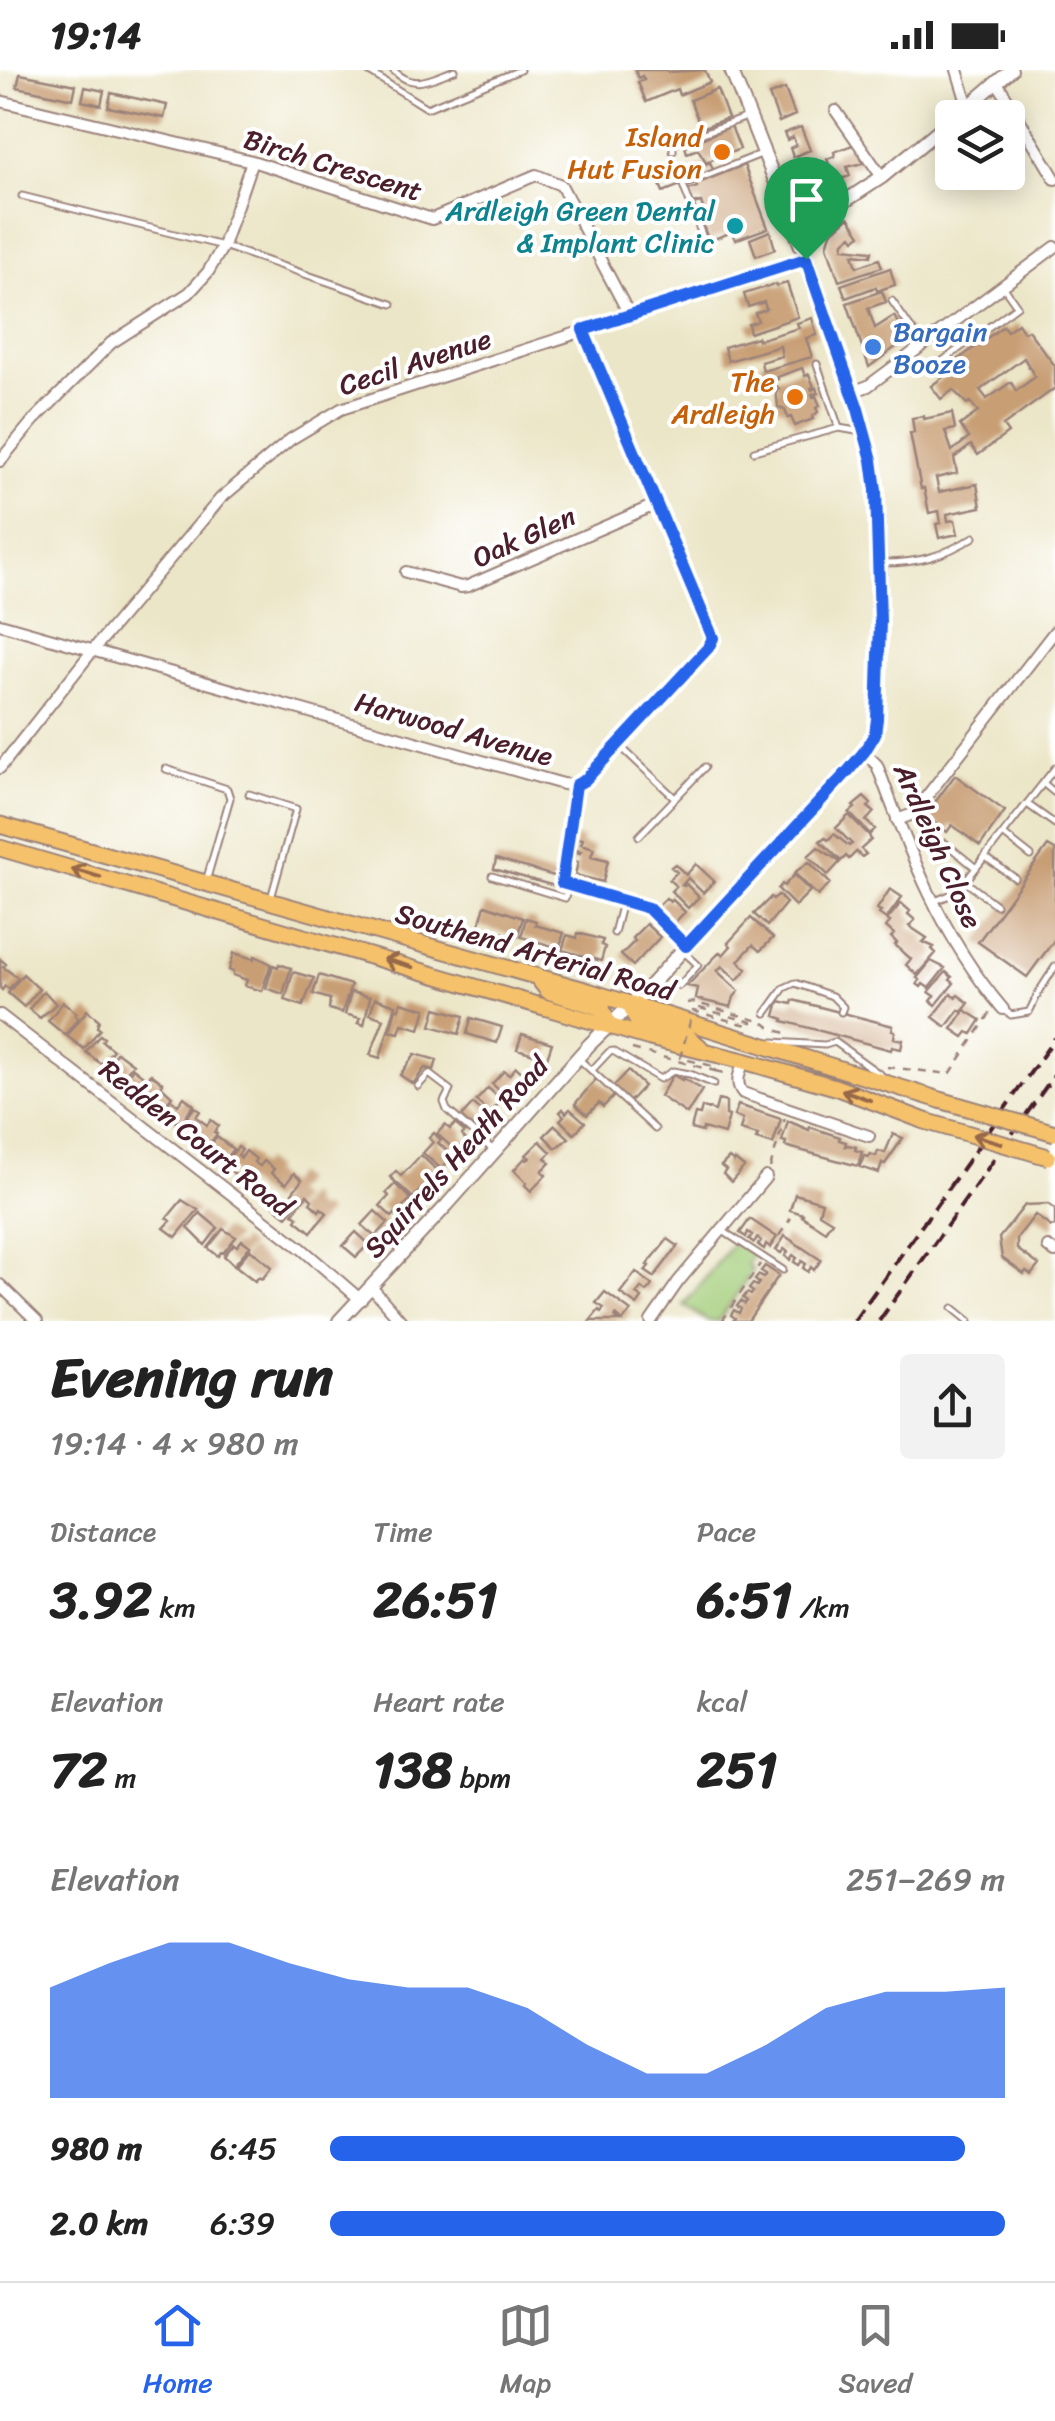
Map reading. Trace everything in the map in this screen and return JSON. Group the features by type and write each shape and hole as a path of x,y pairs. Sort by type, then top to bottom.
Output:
{"highway":[{"name":"Southend Arterial Road","path":"0,825 630,1005 1055,1133"},
{"name":"Southend Arterial Road","path":"0,848 835,1087 925,1121 1052,1157"},
{"path":"537,978 548,991 602,1008 609,1025"},
{"path":"630,1005 636,1019 686,1036 707,1052"}],"street":[{"path":"731,70 806,259 852,392 876,490 880,562 877,719 875,734 864,752"},
{"path":"957,70 966,100"},
{"path":"975,100 1011,70"},
{"path":"997,82 1055,179"},
{"name":"Birch Crescent","path":"0,101 252,161 432,219 536,175 561,184 630,316"},
{"path":"836,111 882,177"},
{"path":"796,233 882,177 935,134"},
{"path":"0,461 33,421 110,343 189,293 208,272 223,246 252,161"},
{"path":"852,392 868,386 1055,247"},
{"name":"Cecil Avenue","path":"0,768 221,498 292,438 341,409 806,259"},
{"name":"Harwood Avenue","path":"0,624 576,785 585,780 713,638 583,330"},
{"name":"Oak Glen","path":"406,572 468,586 656,504"},
{"path":"897,820 913,814 1055,631"},
{"name":"Ardleigh Close","path":"864,752 877,765 933,902 962,954 1001,1006"},
{"name":"Squirrels Heath Road","path":"339,1321 864,752"},
{"path":"565,884 648,908 684,948"},
{"name":"Redden Court Road","path":"0,1015 302,1248 360,1300"},
{"path":"744,1061 738,1081 743,1093 869,1136"},
{"path":"656,1319 678,1282 766,1176"},
{"path":"0,1286 38,1321"},
{"path":"372,1288 401,1321"}],"lane":[{"path":"366,70 427,108 520,70"},
{"path":"393,70 411,82 424,82 455,70"},
{"path":"673,151 673,144 750,116"},
{"path":"703,238 683,185 764,153"},
{"path":"22,196 223,246 392,304"},
{"path":"937,365 1017,306 1003,286"},
{"path":"892,301 923,345"},
{"path":"817,364 839,428"},
{"path":"754,451 839,428 864,433"},
{"path":"880,562 946,554 974,537"},
{"path":"618,744 676,798"},
{"path":"639,836 705,767"},
{"path":"933,902 956,892 1055,768"},
{"path":"166,769 228,789 230,798 206,883"},
{"path":"1043,784 1055,793"},
{"path":"249,794 296,808 270,901"},
{"path":"1027,804 1055,824"},
{"path":"1003,834 1030,856"},
{"path":"945,843 976,868"},
{"path":"985,857 1015,878"},
{"path":"492,876 565,898 565,884"},
{"path":"965,881 996,905"},
{"path":"614,933 623,900"},
{"path":"679,986 698,965 684,948"},
{"path":"1001,1006 1011,1015 1029,1012 1055,967"},
{"path":"766,1013 784,988 795,983 832,996 843,1007 842,1012"},
{"path":"745,1040 824,1044 836,1038 898,1088"},
{"path":"592,1070 613,1051 660,1079 672,1071 714,1084"},
{"path":"578,1058 656,1129"},
{"path":"418,1086 429,1074 450,1090 444,1102 447,1110 495,1151"},
{"path":"721,1230 783,1270"},
{"path":"953,1308 969,1321"}],"path":[{"path":"565,884 576,785"},
{"path":"716,1071 716,1067 680,1058 693,1010 751,1026 752,1022 689,1005 693,1002 792,1034"},
{"path":"886,1067 950,1074 1001,1006"},
{"path":"632,1049 734,1076"},
{"path":"766,1176 788,1107"},
{"path":"722,1321 791,1218"}],"green space":[{"path":"734,1242 753,1254 747,1266 753,1270 719,1321 707,1321 684,1305"}],"building":[{"path":"635,70 705,70 710,82 679,95 677,89 646,102 638,82 644,80 642,76 638,78"},
{"path":"20,74 76,85 73,99 17,87"},
{"path":"85,87 104,91 101,105 82,101"},
{"path":"717,89 728,118 701,128 690,100"},
{"path":"785,89 795,115 779,122 769,95"},
{"path":"111,93 167,105 164,118 108,107"},
{"path":"731,126 740,149 706,162 698,149 687,153 685,146"},
{"path":"801,127 810,150 793,157 793,137 787,140 784,133"},
{"path":"855,144 863,163 847,167 850,176 835,181 827,159"},
{"path":"816,159 821,178 826,175 831,188 815,194 812,186 806,188 797,167"},
{"path":"710,162 714,172 663,192 659,182"},
{"path":"744,165 768,228 735,240 732,232 709,241 702,223 701,202 693,204 688,190"},
{"path":"849,217 861,235 855,239 852,235 843,248 872,251 871,256 853,254 857,267 879,259 882,267 839,281 827,246 831,233"},
{"path":"770,231 775,249 756,256 750,239"},
{"path":"890,268 895,285 846,298 841,285"},
{"path":"787,283 798,317 750,333 748,324 758,321 755,313 766,309 764,302 748,307 744,294"},
{"path":"882,291 886,302 868,308 875,328 894,316 912,335 869,367 847,303"},
{"path":"812,318 817,335 806,338 812,357 763,371 761,362 782,356 780,346 728,361 724,347 799,328 797,323"},
{"path":"1018,323 1024,332 1028,330 1055,366 1055,388 1003,426 1008,433 978,455 971,445 954,458 957,473 936,478 939,492 977,484 981,507 947,514 948,521 955,520 958,534 939,538 939,511 929,513 924,488 921,489 910,433 914,432 912,418 952,413 955,429 945,431 952,451 969,438 960,425 978,412 953,390 941,399 931,386 958,366 955,362 1003,326 1007,331","holes":["1024,358 1035,377 1016,391 1011,382 987,399 980,390"]},
{"name":"The Ardleigh","path":"802,368 805,376 809,374 812,390 816,388 818,393 812,394 820,406 813,419 795,426 785,410 778,407 779,389 773,381"},
{"path":"955,775 1005,811 980,846 952,825 947,832 925,816"},
{"path":"864,797 874,812 866,821 875,829 870,834 849,813"},
{"path":"849,815 871,840 861,849 866,854 862,857 856,852 841,861 820,841 834,834 849,846 852,844 836,828"},
{"path":"575,837 583,839 581,844 594,848 591,856 608,860 603,882 575,875 575,852 581,851 572,849"},
{"path":"1048,846 1055,850 1055,939 1027,977 978,942"},
{"path":"818,847 840,862 828,875 808,856"},
{"path":"496,859 561,878 558,887 494,869"},
{"path":"809,862 830,883 818,896 794,873"},
{"path":"675,864 686,875 696,864 714,881 703,893 688,878 682,885 686,884 699,897 688,908 671,891 676,886 669,880 677,872 671,867"},
{"path":"794,875 810,891 795,906 778,889"},
{"path":"890,889 902,897 886,919 877,909"},
{"path":"778,895 786,903 767,926 754,914"},
{"path":"666,898 685,912 674,923 657,907"},
{"path":"901,903 915,920 909,926 927,938 923,942 934,947 936,953 917,975 906,965 911,959 895,945 891,937 894,934 886,927"},
{"path":"485,905 523,918 517,937 479,926"},
{"path":"526,918 536,921 535,925 564,933 559,948 521,937"},
{"path":"751,918 773,938 760,951 753,945 738,961 747,969 737,980 722,966 717,971 739,991 731,1007 696,999 698,988 687,986 720,952 723,955 731,946 728,943"},
{"path":"646,924 660,937 633,966 621,955"},
{"path":"578,933 603,940 601,961 562,950 567,935 577,938"},
{"path":"234,953 254,959 255,956 271,964 262,991 245,986 247,980 229,970"},
{"path":"0,959 6,964 3,967 18,978 9,989 0,988"},
{"path":"931,961 945,968 929,988 923,984 921,987 917,978"},
{"path":"273,965 291,968 283,994 266,988"},
{"path":"293,972 314,978 303,1006 285,1000"},
{"path":"946,972 954,983 936,1005 931,1001 935,996 929,992"},
{"path":"23,974 39,989 24,1007 8,993"},
{"path":"319,975 351,985 342,1013 329,1009 330,999 313,994"},
{"path":"44,991 56,1004 40,1018 29,1009"},
{"path":"351,992 370,997 364,1025 358,1023 360,1018 345,1014"},
{"path":"951,994 969,1003 946,1027 933,1017"},
{"path":"375,998 396,1005 380,1058 370,1055 384,1019 370,1014"},
{"path":"793,1000 893,1026 894,1038 903,1040 901,1049 891,1050 775,1016 779,1001 792,1004"},
{"path":"63,1002 78,1018 65,1035 48,1021"},
{"path":"401,1002 426,1009 420,1029 402,1024 399,1033 390,1031"},
{"path":"436,1008 464,1016 459,1034 431,1026"},
{"path":"87,1010 99,1020 100,1029 84,1049 67,1036"},
{"path":"965,1010 981,1020 972,1034 968,1032 964,1037 952,1029"},
{"path":"471,1018 502,1027 497,1043 467,1034"},
{"path":"522,1034 552,1043 547,1058 517,1049"},
{"path":"100,1035 113,1050 101,1064 86,1052"},
{"path":"117,1052 133,1064 121,1079 105,1067"},
{"path":"415,1054 437,1060 434,1070 425,1068 413,1084 400,1075"},
{"path":"516,1067 524,1074 505,1095 492,1084 504,1071 509,1075"},
{"path":"133,1068 147,1079 151,1074 172,1096 158,1113 125,1086 123,1082"},
{"path":"628,1071 644,1086 629,1102 613,1087"},
{"path":"673,1075 702,1090 687,1114 660,1096"},
{"path":"597,1078 615,1095 587,1115 575,1104"},
{"path":"488,1088 502,1100 490,1113 476,1101"},
{"path":"184,1097 194,1105 181,1122 176,1122 162,1111 171,1099 178,1105"},
{"path":"718,1100 726,1102 729,1116 724,1134 691,1129 695,1114 700,1115 702,1107 715,1111"},
{"path":"473,1104 487,1117 475,1130 461,1117"},
{"path":"738,1105 781,1119 773,1144 740,1130 743,1119 734,1116"},
{"path":"195,1107 200,1111 196,1117 207,1125 211,1120 219,1126 205,1149 179,1128"},
{"path":"563,1109 566,1113 570,1109 585,1122 574,1134 560,1120"},
{"path":"788,1121 840,1137 845,1146 856,1147 862,1152 858,1166 785,1146 782,1141"},
{"path":"455,1124 465,1132 462,1135 466,1140 456,1151 437,1134 445,1125 450,1129"},
{"path":"555,1125 569,1138 556,1148 544,1136"},
{"path":"434,1133 441,1140 438,1143 453,1156 441,1169 423,1153 433,1142 429,1138"},
{"path":"893,1134 903,1138 882,1163 879,1173 860,1167 864,1156 885,1153"},
{"path":"217,1137 233,1149 222,1163 206,1150"},
{"path":"540,1141 551,1152 545,1158 550,1163 542,1171 546,1175 531,1191 514,1170 530,1158 526,1155"},
{"path":"238,1147 242,1150 238,1155 241,1158 246,1151 260,1166 264,1161 274,1169 271,1173 286,1184 294,1173 302,1180 292,1193 300,1199 287,1216 274,1206 279,1200 275,1196 271,1202 223,1165"},
{"path":"421,1155 438,1171 413,1198 390,1177 396,1171 401,1176"},
{"path":"729,1158 744,1167 731,1182 721,1166"},
{"path":"395,1184 411,1199 392,1217 380,1206"},
{"path":"795,1194 822,1202 819,1213 832,1221 825,1231 803,1214 790,1210"},
{"path":"307,1195 310,1203 327,1213 311,1232 293,1213"},
{"path":"182,1200 198,1210 176,1237 164,1228"},
{"path":"1048,1204 1055,1209 1055,1226 1035,1215 1017,1238 1017,1249 1039,1265 1031,1275 1026,1271 1024,1274 1002,1258 999,1238 1025,1205"},
{"path":"375,1211 388,1223 375,1237 362,1225"},
{"path":"200,1213 218,1228 205,1245 188,1228"},
{"path":"750,1219 777,1237 770,1247 766,1244 764,1249 757,1238 754,1243 749,1239 752,1235 748,1232 746,1237 740,1233"},
{"path":"223,1229 236,1237 218,1256 208,1248"},
{"path":"356,1232 369,1244 356,1257 343,1246"},
{"path":"785,1236 821,1260 814,1270 811,1267 808,1272 802,1261 799,1265 794,1262 797,1258 793,1255 790,1260 784,1249 781,1253 776,1250"},
{"path":"668,1239 678,1246 654,1277 645,1271 647,1265"},
{"path":"242,1240 250,1246 234,1265 224,1256"},
{"path":"250,1249 272,1267 255,1281 236,1266"},
{"path":"765,1266 779,1275 748,1321 733,1321 734,1310 739,1313 741,1309 737,1306 741,1301 745,1304 743,1298 753,1292 749,1289 759,1283 755,1280 766,1274 761,1271"},
{"path":"636,1272 652,1285 647,1292 641,1288 636,1294 642,1298 637,1305 620,1293"},
{"path":"605,1292 631,1311 623,1321 616,1315 620,1321 590,1321 604,1308 596,1303"}],"railway":[{"path":"854,1321 1055,1038"},
{"path":"879,1321 1055,1074"}],"place":[{"name":"Island Hut Fusion","path":"722,152"},
{"name":"Ardleigh Green Dental & Implant Clinic","path":"735,226"},
{"name":"Bargain Booze","path":"873,347"},
{"name":"The Ardleigh","path":"795,397"}],"route":[{"path":"806,259 872,460 880,562 875,734 849,770 686,946 643,905 562,883 576,785 585,780 713,638 583,330 806,259"}]}
